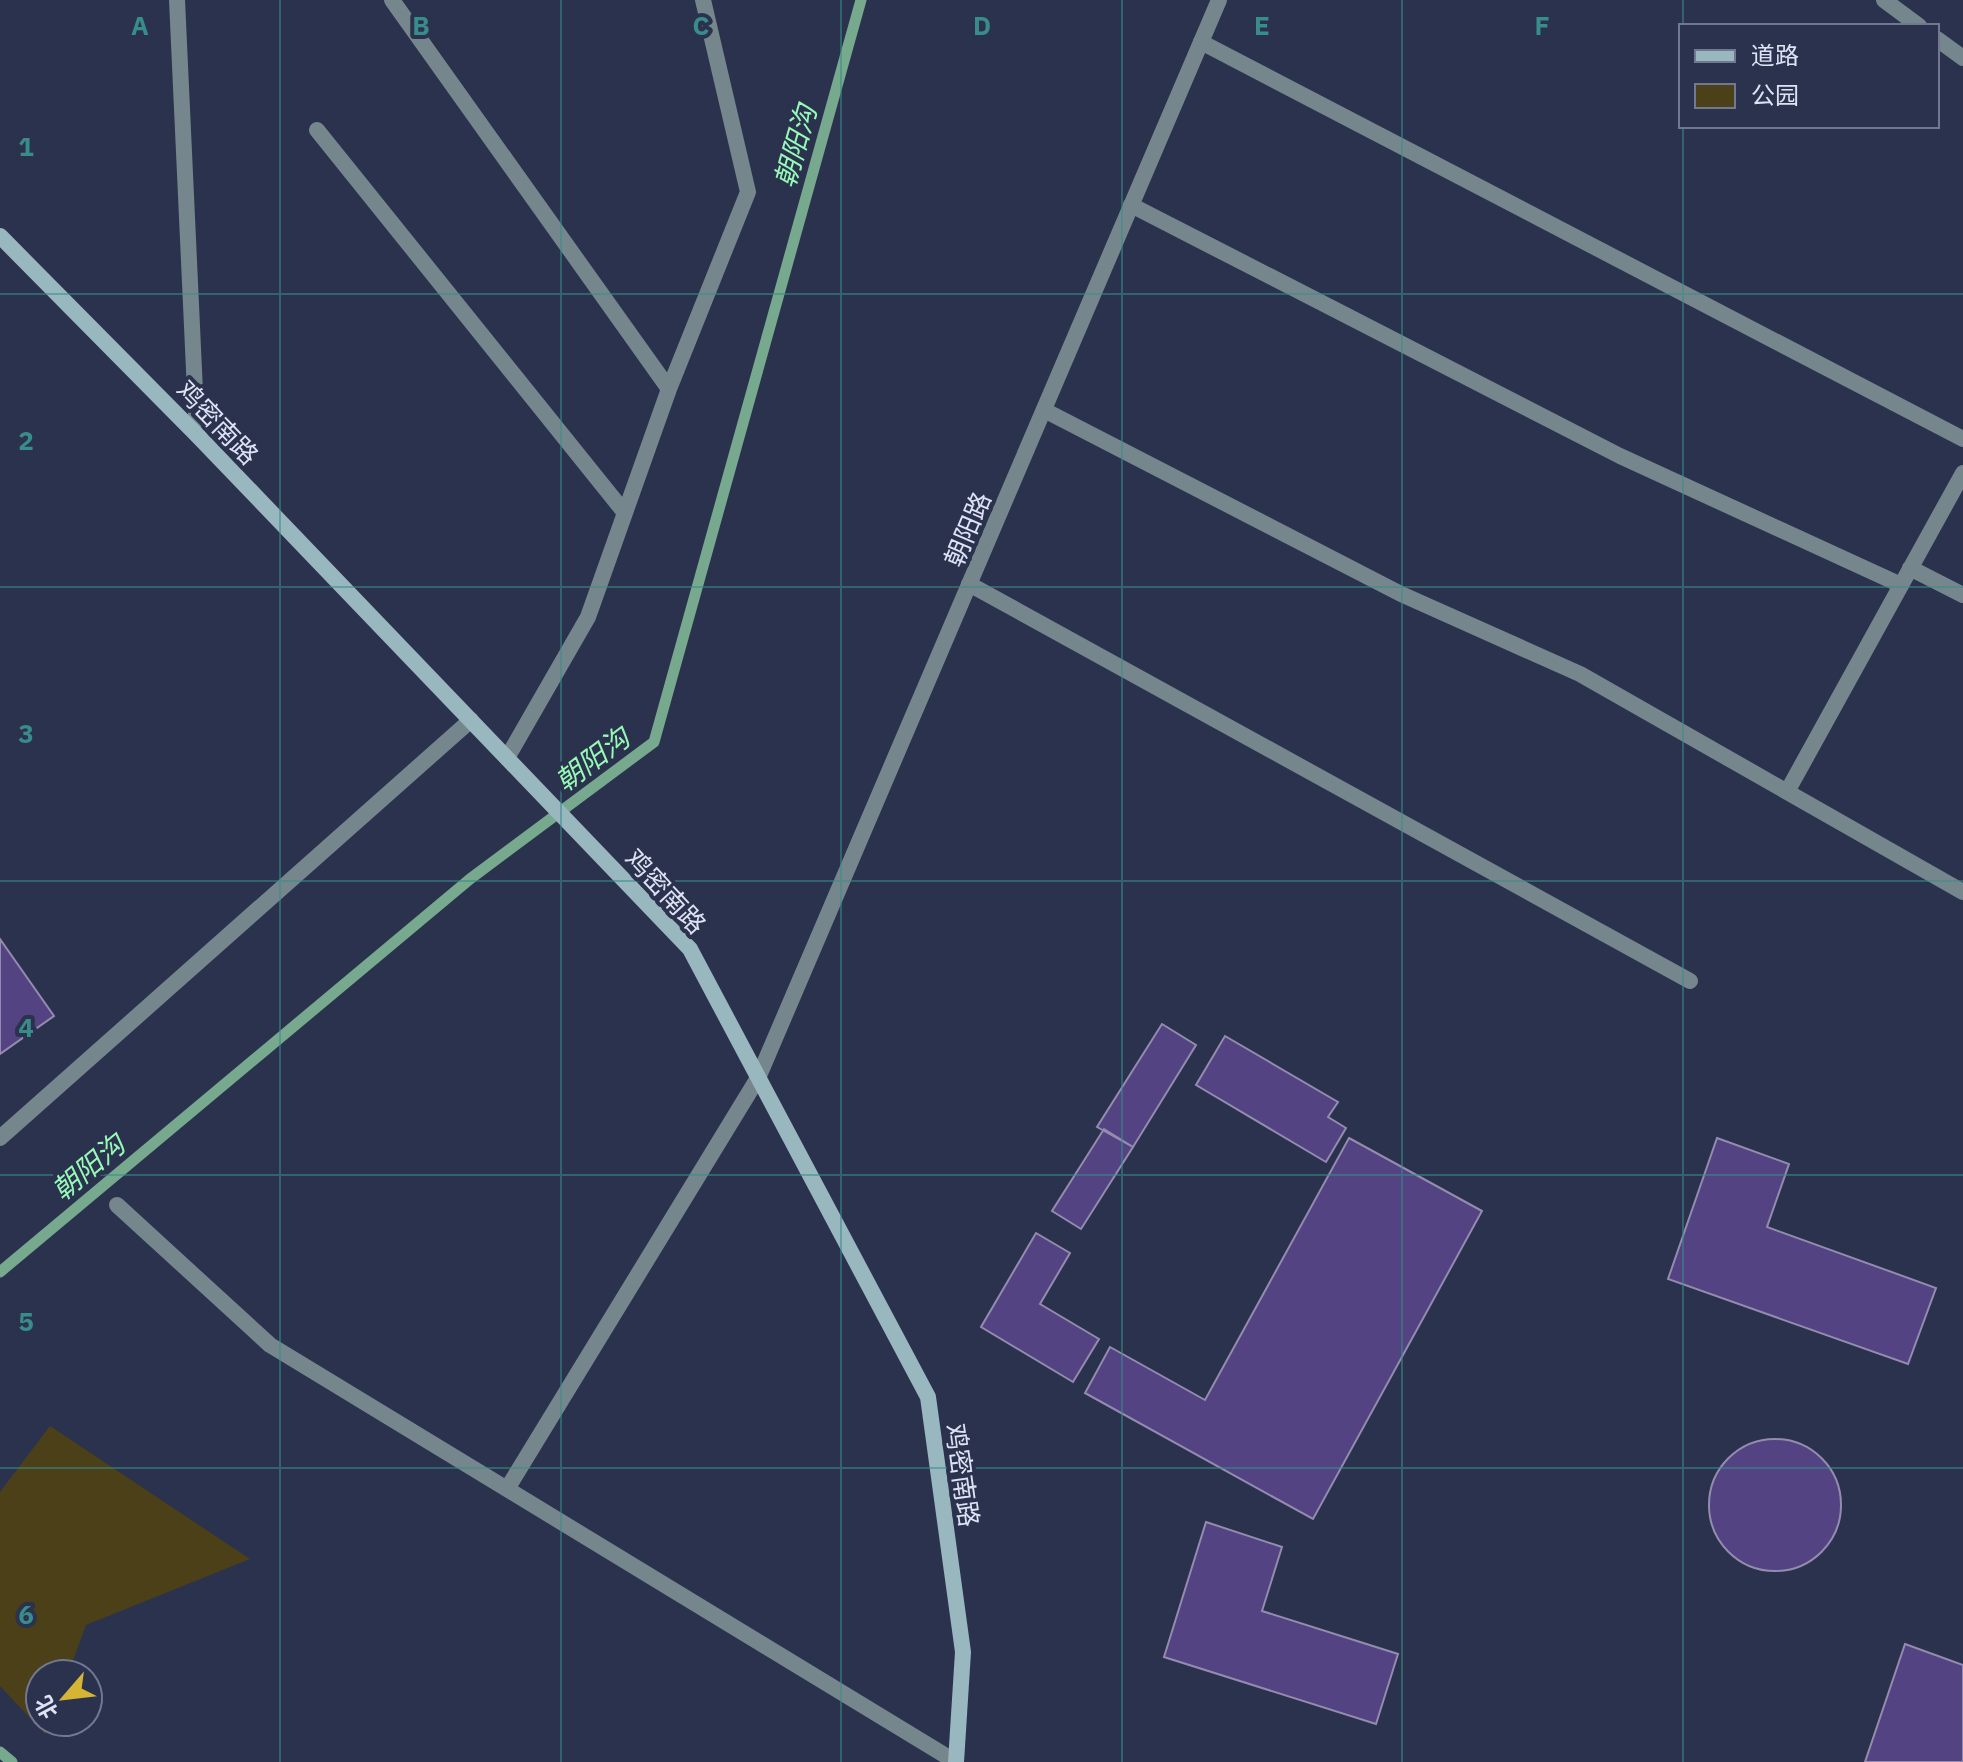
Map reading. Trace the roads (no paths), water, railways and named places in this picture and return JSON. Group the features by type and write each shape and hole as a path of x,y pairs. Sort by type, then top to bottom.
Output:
{"main road":[{"name":"鸡密南路","path":"0,236 197,435 690,949 928,1397 963,1652 956,1762"}],"street":[{"path":"177,0 197,435"},
{"path":"392,0 669,389"},
{"path":"507,758 588,617 669,389 748,192 703,0"},
{"name":"朝阳路","path":"507,1489 758,1078 1219,0"},
{"path":"1884,0 1916,24"},
{"path":"1939,40 1963,58"},
{"path":"1201,42 1963,439"},
{"path":"317,130 625,513"},
{"path":"1131,205 1620,456 1901,585"},
{"path":"1044,410 1401,594 1580,674 1963,892"},
{"path":"1788,790 1963,473"},
{"path":"1910,568 1963,595"},
{"path":"969,584 1690,981"},
{"path":"0,1138 471,720"},
{"path":"117,1205 270,1345 956,1762"}],"waterway":[{"name":"朝阳沟","path":"0,1272 470,879 654,742 861,0"},
{"path":"0,1752 12,1762"}]}
